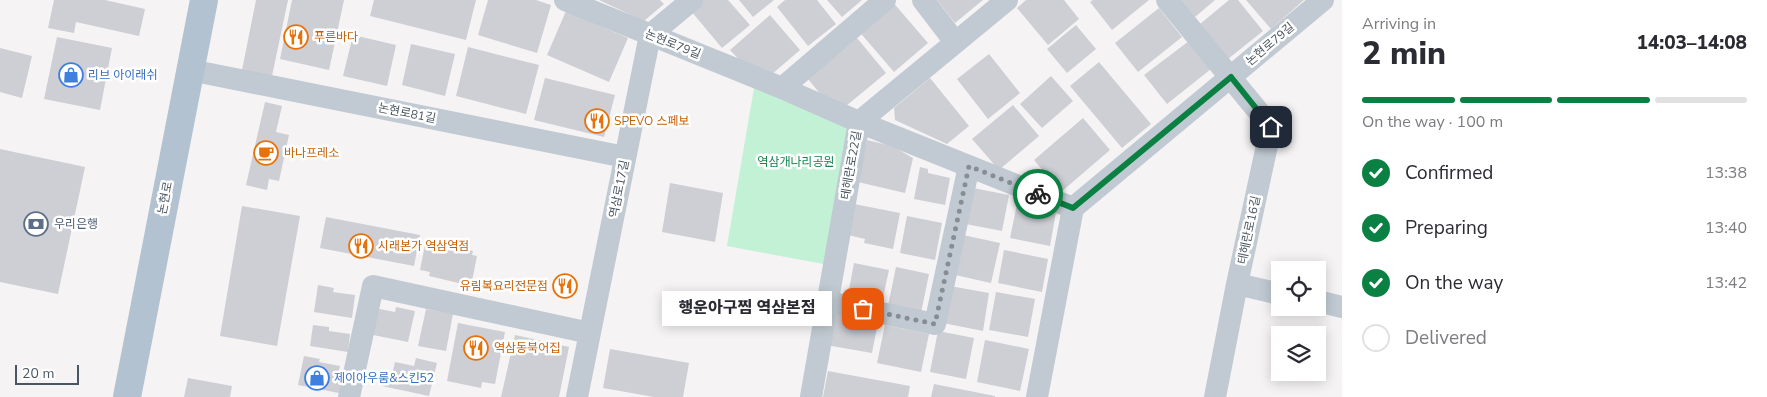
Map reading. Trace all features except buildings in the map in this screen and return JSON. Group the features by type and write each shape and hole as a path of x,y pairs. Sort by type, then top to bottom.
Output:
{"main road":[{"name":"논현로","path":"127,397 204,0"}],"street":[{"name":"논현로79길","path":"565,0 782,88 859,122 1073,208 1323,0"},
{"path":"650,35 692,0"},
{"path":"782,88 885,0"},
{"path":"923,0 955,42"},
{"name":"테헤란로22길","path":"810,397 859,122 1007,0"},
{"path":"1167,0 1231,77"},
{"name":"역삼로17길","path":"577,397 650,35"},
{"name":"논현로81길","path":"190,70 625,157"},
{"name":"테헤란로16길","path":"1215,397 1271,127 1231,77"},
{"path":"828,302 935,324 969,166"},
{"path":"1037,397 1073,208"},
{"path":"1237,284 1271,292"},
{"path":"349,397 373,286 590,333"},
{"path":"1326,304 1342,307"}],"green space":[{"name":"역삼개나리공원","path":"754,88 857,127 829,265 727,246"}],"way so far":[{"path":"863,309 935,324 969,166 1038,194"}],"place":[{"name":"푸른바다","path":"296,37"},
{"name":"리브 아이래쉬","path":"71,75"},
{"name":"SPEVO 스페보","path":"597,121"},
{"name":"바나프레소","path":"266,153"},
{"name":"우리은행","path":"36,224"},
{"name":"시래본가 역삼역점","path":"361,246"},
{"name":"유림복요리전문점","path":"565,286"},
{"name":"행운아구찜 역삼본점","path":"863,309"},
{"name":"역삼동북어집","path":"476,348"},
{"name":"제이아우룸&스킨52","path":"317,378"}],"route":[{"path":"1038,194 1073,208 1231,77 1271,127"}]}
